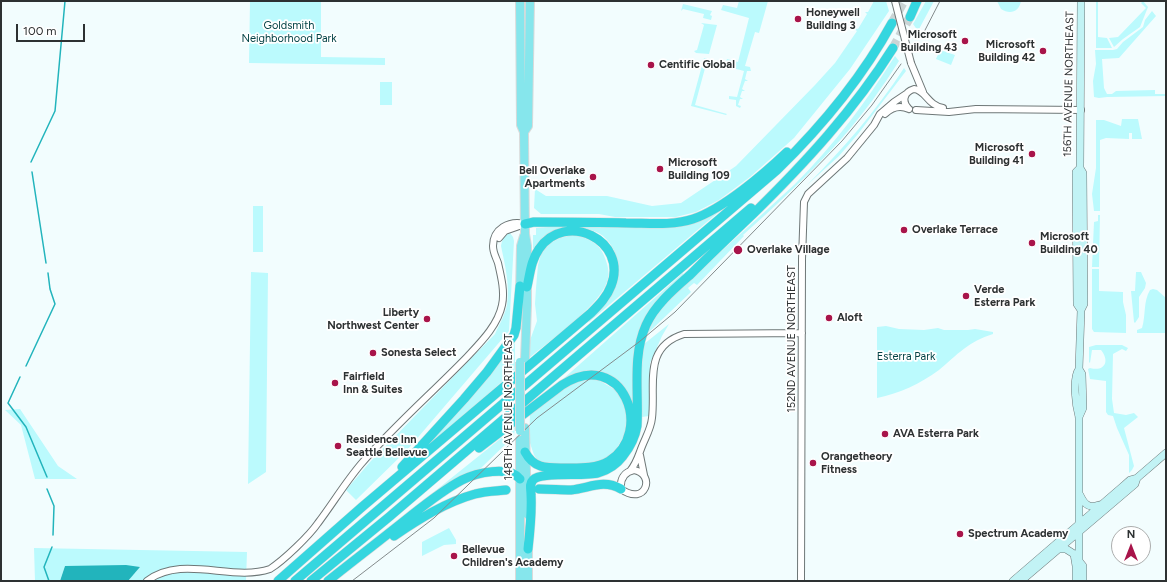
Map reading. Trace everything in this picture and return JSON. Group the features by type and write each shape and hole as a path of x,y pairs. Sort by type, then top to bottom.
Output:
{"highway":[{"path":"910,17 917,1"},
{"path":"295,581 777,170 834,110 882,41 892,22"},
{"path":"528,549 531,518 530,486 532,481 543,475 586,475 600,472 613,466 628,450 634,440 637,426 637,363 639,348 646,323 662,302 754,213 823,142 873,79 893,48"},
{"path":"525,224 534,222 671,223 698,217 712,210 771,167 834,110"},
{"path":"311,581 389,517 794,171"},
{"path":"278,581 362,507 591,313 603,301 612,285 614,276 612,260 605,245 593,236 574,231 559,233 543,243 535,254 524,286 515,333 504,350 453,412 394,476 362,507"},
{"path":"389,517 411,502 562,384 574,378 590,374 603,376 614,382 625,396 630,410 629,433 620,449 610,460 596,466 552,468 535,464 529,459 525,452"},
{"path":"328,581 432,499 462,480 474,475 502,472 513,473 520,479"},
{"path":"540,490 571,490 608,484 621,489"},
{"path":"334,581 410,525 427,515 475,494 506,490"}],"main road":[{"name":"148TH AVENUE NORTHEAST","path":"520,1 520,125 524,132 525,224 525,234 521,246 524,286 520,479 520,581"},
{"name":"148TH AVENUE NORTHEAST","path":"524,132 528,126 530,1"},
{"name":"156TH AVENUE NORTHEAST","path":"1076,581 1079,531 1079,417 1076,407 1076,374 1079,369 1080,310 1077,304 1076,172 1080,168 1081,1"},
{"name":"148TH AVENUE NORTHEAST","path":"522,429 525,452 528,581"},
{"path":"1013,581 1130,480 1137,478 1166,453"},
{"path":"1021,581 1136,484 1137,478"},
{"path":"1079,494 1083,502 1089,506 1095,506 1103,503"},
{"path":"1058,549 1072,551 1077,563"},
{"name":"156TH AVENUE NORTHEAST","path":"1077,563 1083,566 1082,581"}],"street":[{"path":"895,1 911,63 914,81 904,102 909,108 916,110 949,112 976,109 1081,110"},
{"path":"911,63 924,95 924,106 916,110"},
{"path":"907,93 917,89 930,103 939,108 945,109 972,106 976,109"},
{"name":"152ND AVENUE NORTHEAST","path":"801,581 802,240 804,202 808,194 841,165 884,111 907,93"},
{"name":"152ND AVENUE NORTHEAST","path":"874,125 879,122 890,110 900,107 909,108"},
{"path":"147,581 159,574 168,572 193,572 229,578 259,574 270,569 298,544 317,524 348,479 372,452 468,356 492,329 500,314 503,304 502,283 497,261 494,256 494,239 499,230 506,225 514,222 525,224"},
{"path":"640,453 646,486 641,492 634,495 621,489 621,482 624,475 630,471 635,464 648,435 652,419 653,368 661,349 671,340 684,334 802,333"},
{"path":"630,471 638,471 644,475"}],"green space":[{"name":"Goldsmith Neighborhood Park","path":"250,1 321,1 321,57 385,58 385,65 249,63"},
{"path":"739,1 768,1 759,33 755,32 745,66 750,67 751,71 747,71 745,79 748,81 745,81 742,89 745,91 742,91 740,97 743,99 740,99 738,105 741,106 740,108 736,106 736,100 729,99 729,96 737,97 744,71 725,66 727,59 738,62 749,18 721,10 723,5 737,8"},
{"path":"874,1 886,1 889,11 850,69 794,138 750,177 719,200 696,212 676,217 615,217 599,214 541,214 534,208 535,189 546,196 607,196 652,206 681,203 736,166 815,85 835,63 857,31 854,29 858,29 867,14 865,12 868,12"},
{"path":"926,1 934,1 918,31 913,24"},
{"path":"997,1 1021,1 1016,10 1008,12 1001,9"},
{"path":"1096,1 1098,1 1098,37 1107,38 1112,48 1096,48"},
{"path":"1143,1 1148,7 1140,27 1114,47 1109,38 1118,37 1146,8 1141,3"},
{"path":"683,4 712,11 710,15 712,16 711,20 703,18 704,14 683,9 681,11"},
{"path":"1152,11 1156,16 1119,58 1102,59 1104,88 1107,94 1112,94 1116,91 1155,90 1155,94 1166,94 1166,96 1094,97 1093,81 1096,64 1095,50 1117,49 1123,42 1143,27 1145,20"},
{"path":"701,23 717,25 709,54 696,53 694,51 697,50 704,25"},
{"path":"940,50 955,55 951,65 936,59"},
{"path":"895,56 899,61 893,71 865,110 843,137 794,188 743,235 744,236 697,285 694,283 688,288 691,292 647,334 656,316 675,294 795,184 823,154 873,90"},
{"path":"704,58 707,58 707,61 695,105 727,114 726,115 691,106"},
{"path":"904,68 906,71 858,134 839,156 807,185 858,129"},
{"path":"380,82 392,82 392,105 380,105"},
{"path":"1122,119 1138,119 1142,139 1132,139 1132,133 1129,133 1129,139 1106,138 1100,140 1100,211 1094,211 1092,194 1096,168 1096,120 1104,120 1121,126"},
{"path":"253,206 263,206 263,252 253,252"},
{"path":"720,211 589,322 588,320 604,306 613,293 618,276 618,267 614,250 603,236 592,230 580,227 663,227"},
{"path":"1098,215 1100,215 1099,267 1092,267 1094,222 1098,221"},
{"path":"560,226 567,227 553,231 543,237 533,249 533,235 536,235 536,228"},
{"path":"510,233 514,241 509,331 408,449 356,500 346,490 370,462 495,334 507,305 507,283 501,246 506,235"},
{"path":"572,235 588,239 600,248 608,267 607,282 602,292 594,302 573,323 529,358 529,343 537,321 535,304 538,265 541,254 550,243 560,238"},
{"path":"1092,269 1099,269 1099,291 1123,292 1123,302 1126,315 1126,333 1094,332 1092,329"},
{"path":"251,272 268,273 266,472 248,484"},
{"path":"1136,272 1141,272 1146,283 1145,288 1139,297 1139,317 1135,323 1131,291 1135,291"},
{"path":"683,273 684,275 648,314 636,341 633,372 634,402 631,402 619,382 612,376 604,373 585,373 563,379"},
{"path":"1150,290 1157,290 1166,298 1166,333 1137,333 1137,330 1142,328 1146,299"},
{"path":"669,324 650,363 649,416 642,417 642,365 644,344"},
{"name":"Esterra Park","path":"886,326 899,329 924,330 938,328 944,330 975,329 993,332 993,334 977,340 925,380 902,391 877,398 877,327"},
{"path":"515,343 515,370 408,466 472,396"},
{"path":"1096,345 1122,345 1128,348 1126,351 1122,349 1113,354 1112,399 1114,413 1126,415 1134,413 1138,417 1124,428 1134,466 1129,473 1129,455 1113,416 1108,415 1106,412 1106,381 1090,379 1088,369 1102,367 1105,362 1104,354 1101,350 1092,350 1090,363 1089,362 1089,347"},
{"path":"595,378 619,392 627,411 625,434 617,448 605,459 592,463 551,464 539,462 534,455 529,440 530,415 557,392 575,381"},
{"path":"20,409 58,466 77,479 35,479 21,425 5,410"},
{"path":"515,427 514,436 480,469 461,476 329,576"},
{"path":"449,528 456,540 456,544 444,545 422,556 422,542"},
{"path":"34,548 247,552 246,581 128,581 140,567 65,566 60,581 35,581"}],"water":[{"path":"126,565 140,567 128,581 60,581 65,566"}],"waterway":[{"path":"31,162 55,111 65,1"},
{"path":"32,172 46,263"},
{"path":"26,366 55,304 50,289 48,273"},
{"path":"20,377 8,403 26,427 47,477"},
{"path":"47,489 54,506 53,535"},
{"path":"49,581 44,567 52,547"}],"tunnel":[{"path":"892,23 904,1"},
{"path":"893,48 910,17"}],"tram line":[{"path":"922,36 940,1"},
{"path":"352,581 434,518 537,418 639,342 675,312 842,141 872,105 901,64"}],"place":[{"name":"Honeywell Building 3","path":"798,19"},
{"name":"Microsoft Building 43","path":"965,41"},
{"name":"Microsoft Building 42","path":"1043,51"},
{"name":"Centific Global","path":"651,65"},
{"name":"Microsoft Building 41","path":"1032,154"},
{"name":"Microsoft Building 109","path":"660,169"},
{"name":"Bell Overlake Apartments","path":"593,177"},
{"name":"Overlake Terrace","path":"904,230"},
{"name":"Microsoft Building 40","path":"1032,243"},
{"name":"Overlake Village","path":"738,250"},
{"name":"Verde Esterra Park","path":"966,296"},
{"name":"Aloft","path":"829,318"},
{"name":"Liberty Northwest Center","path":"427,319"},
{"name":"Sonesta Select","path":"373,353"},
{"name":"Fairfield Inn & Suites","path":"335,383"},
{"name":"AVA Esterra Park","path":"885,434"},
{"name":"Residence Inn Seattle Bellevue","path":"338,446"},
{"name":"Orangetheory Fitness","path":"813,463"},
{"name":"Spectrum Academy","path":"960,534"},
{"name":"Bellevue Children's Academy","path":"454,556"}]}
